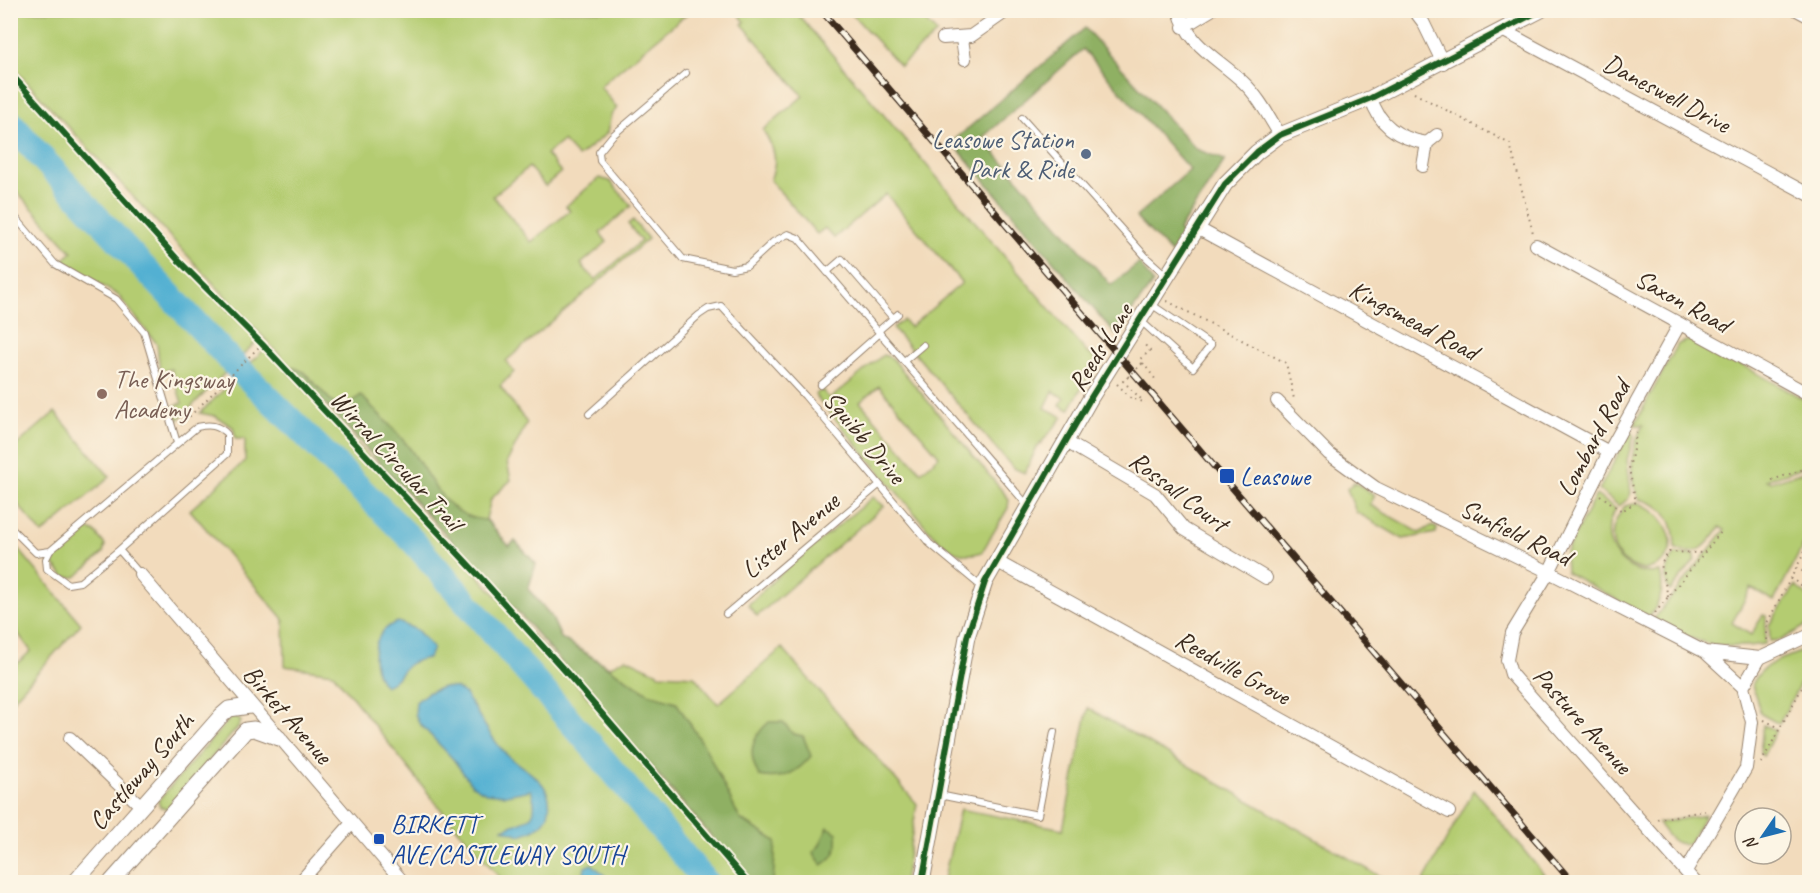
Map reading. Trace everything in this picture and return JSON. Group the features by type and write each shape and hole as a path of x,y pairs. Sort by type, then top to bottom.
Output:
{"street":[{"path":"943,38 962,39 982,31 1008,10"},
{"path":"1179,10 1183,27 1195,43 1248,87 1280,135"},
{"path":"1183,27 1211,10"},
{"path":"1414,10 1423,22 1443,63"},
{"name":"Reeds Lane","path":"922,882 967,637 983,589 996,561 1065,441 1225,184 1257,152 1280,135 1399,85 1541,10"},
{"path":"1797,10 1809,17"},
{"name":"Daneswell Drive","path":"1504,31 1809,195"},
{"path":"962,39 965,59"},
{"path":"1371,98 1378,115 1393,131 1409,140 1432,139 1423,166"},
{"name":"Kingsmead Road","path":"1197,228 1609,452"},
{"name":"Saxon Road","path":"1536,245 1679,326 1809,395"},
{"name":"Lombard Road","path":"1549,572 1609,452 1679,326"},
{"name":"Sunfield Road","path":"1277,401 1329,454 1376,488 1549,572 1705,652 1766,655"},
{"name":"Rossall Court","path":"1065,441 1155,494 1184,529 1266,578"},
{"name":"Reedville Grove","path":"996,561 1449,812"},
{"name":"Pasture Avenue","path":"1549,572 1512,633 1507,660 1511,674 1695,882"},
{"name":"Birket Avenue","path":"140,574 250,706 403,882"},
{"path":"1743,687 1766,655 1809,635"},
{"path":"1686,871 1746,768 1752,722 1743,687 1705,652"},
{"name":"Castleway South","path":"75,882 221,716 229,709 250,706"},
{"name":"Castleway South","path":"111,882 246,730 254,729 279,738"},
{"path":"70,738 163,824"},
{"path":"300,882 352,823"}],"lane":[{"path":"686,73 612,136 599,152 600,161 682,259 732,269 747,266 773,242 788,234 798,238 1028,506"},
{"path":"1022,118 1147,258 1168,276"},
{"path":"10,211 55,264 116,299 144,332 177,443"},
{"path":"821,385 895,316 842,259 827,272"},
{"path":"1140,321 1193,368 1211,345 1151,304"},
{"name":"Squibb Drive","path":"590,414 699,315 708,309 721,306 805,396 929,543 983,589"},
{"path":"904,361 923,345"},
{"path":"208,424 220,428 227,434 229,445 227,454 80,582 68,584 57,579 47,569 46,559 50,551 177,443 197,426 208,424"},
{"name":"Lister Avenue","path":"726,614 879,485"},
{"path":"10,527 36,553 50,551"},
{"path":"119,550 140,574"},
{"path":"938,795 1038,814 1054,732"}],"path":[{"path":"1399,85 1510,144 1536,245"},
{"path":"1167,301 1286,363 1298,422"},
{"path":"174,432 262,344"},
{"path":"1144,344 1150,351 1140,359 1154,374 1156,380"},
{"path":"1104,377 1120,386 1132,399 1144,402 1123,381 1143,363"},
{"path":"1591,488 1622,511 1636,502 1629,469 1630,451 1637,430 1625,422"},
{"path":"1772,480 1809,467"},
{"path":"1647,622 1720,532"},
{"path":"1766,655 1767,623 1809,542"},
{"path":"1668,597 1660,564 1669,552 1704,553"},
{"path":"1796,567 1809,575"},
{"path":"1790,578 1809,591"},
{"path":"1746,768 1755,772 1809,673"},
{"path":"1643,821 1722,808"}],"green space":[{"path":"11,11 690,11 600,86 617,108 611,115 607,133 578,157 563,141 546,154 561,172 545,186 529,167 493,196 531,242 570,211 566,206 599,178 610,181 631,206 600,233 607,242 581,264 595,280 641,241 628,224 633,220 648,239 506,361 514,372 500,386 527,423 507,462 511,480 491,499 486,519 509,546 515,541 536,564 528,589 551,616 561,638 609,667 626,658 660,674 694,676 718,704 782,648 917,804 904,882 751,882 518,612 11,65"},
{"path":"736,11 795,11 1087,353 1098,359 1069,410 1060,405 1064,398 1053,391 1045,408 1063,417 1036,449 1025,473 1013,468 893,328 903,320 910,327 962,283 886,194 834,238 825,228 817,234 770,180 775,160 763,130 803,96 742,24 745,22"},
{"path":"849,11 915,11 937,33 900,66"},
{"path":"1085,28 1196,149 1225,160 1179,230 1182,234 1171,253 1136,217 1190,170 1083,49 982,138 1111,285 1139,263 1153,283 1115,334 952,142"},
{"path":"10,73 179,261 258,340 178,420 171,407 182,403 171,369 160,372 157,344 118,295 61,262 72,252 11,185 11,122 124,247 11,116"},
{"path":"1689,340 1698,341 1809,402 1809,450 1807,452 1809,465 1766,480 1771,482 1809,470 1809,534 1774,601 1751,588 1732,623 1751,635 1763,615 1766,616 1765,644 1733,646 1707,643 1681,634 1653,620 1725,530 1720,527 1707,544 1696,551 1683,551 1675,548 1675,539 1668,516 1663,510 1639,499 1633,480 1633,453 1643,425 1634,425 1678,344"},
{"path":"266,348 403,493 566,672 747,882 504,882 447,817 333,673 285,666 284,620 190,510 245,461 245,439 236,439 233,427 215,416 200,413"},
{"path":"883,355 892,358 1009,499 1008,508 982,552 968,554 955,551 933,535 815,395 822,390 830,399","holes":["879,386 939,456 921,472 860,402"]},
{"path":"290,366 304,372 334,404 349,404 361,395 408,446 431,482 448,503 471,517 486,520 509,546 515,541 536,564 528,589 551,616 561,638 650,694 676,702 705,747 740,819 776,841 773,882 751,882 518,612"},
{"path":"55,412 110,477 42,534 11,496 11,450"},
{"path":"1631,430 1634,435 1627,460 1631,493 1628,499 1619,506 1599,490"},
{"path":"1354,482 1375,495 1370,505 1420,533 1431,526 1437,528 1436,533 1403,539 1356,512 1347,489"},
{"path":"1596,495 1616,509 1610,521 1609,533 1616,555 1635,569 1647,573 1660,572 1662,585 1660,596 1649,617 1566,572 1565,554"},
{"path":"873,497 884,506 757,616 748,605 780,574"},
{"path":"1639,503 1660,518 1670,538 1670,548 1666,558 1658,565 1644,570 1623,560 1617,553 1613,536 1618,516 1625,506"},
{"path":"88,530 94,531 105,545 103,553 76,577 65,577 52,563 55,557"},
{"path":"11,540 81,624 11,702 11,669 31,651 11,624"},
{"path":"1675,554 1695,555 1695,560 1670,591 1667,586 1666,572"},
{"path":"1795,586 1809,597 1809,624 1781,640 1770,641 1769,625"},
{"path":"1809,647 1809,667 1779,724 1761,714 1752,685 1763,669"},
{"path":"1088,708 1390,882 943,882 960,809 1063,829"},
{"path":"233,715 241,721 239,726 167,809 160,807 158,801"},
{"path":"769,722 783,722 793,734 803,736 811,756 800,767 782,776 759,776 753,761 755,740"},
{"path":"1763,725 1776,730 1763,756 1760,753"},
{"path":"1474,790 1550,882 1423,882"},
{"path":"1705,815 1689,843 1675,842 1658,823"},
{"path":"828,827 837,833 837,844 833,856 822,865 813,852 819,846"}],"water":[{"path":"398,622 417,630 433,648 429,658 411,663 396,679 385,686 376,670 375,650 382,633 389,626"},
{"path":"443,687 456,688 464,693 503,751 541,782 549,799 549,810 546,820 539,827 520,835 503,829 524,821 533,814 534,801 531,790 506,795 486,793 472,785 453,759 419,723 415,714 416,702 427,693"},
{"path":"592,864 612,882 588,882 584,873 585,867"}],"waterway":[{"path":"10,122 231,361 413,541 590,744 706,882"}],"railway":[{"path":"821,10 1572,882"}],"cycle path":[{"path":"922,882 967,637 985,582 1090,399 1225,184 1257,152 1280,135 1371,98 1541,10"},
{"name":"Wirral Circular Trail","path":"10,73 179,261 262,344 481,578 566,672 747,882"}],"place":[{"name":"Leasowe Station Park & Ride","path":"1086,154"},
{"name":"The Kingsway Academy","path":"102,394"},
{"name":"Leasowe","path":"1227,476"},
{"name":"BIRKETT AVE/CASTLEWAY SOUTH","path":"379,839"}]}
